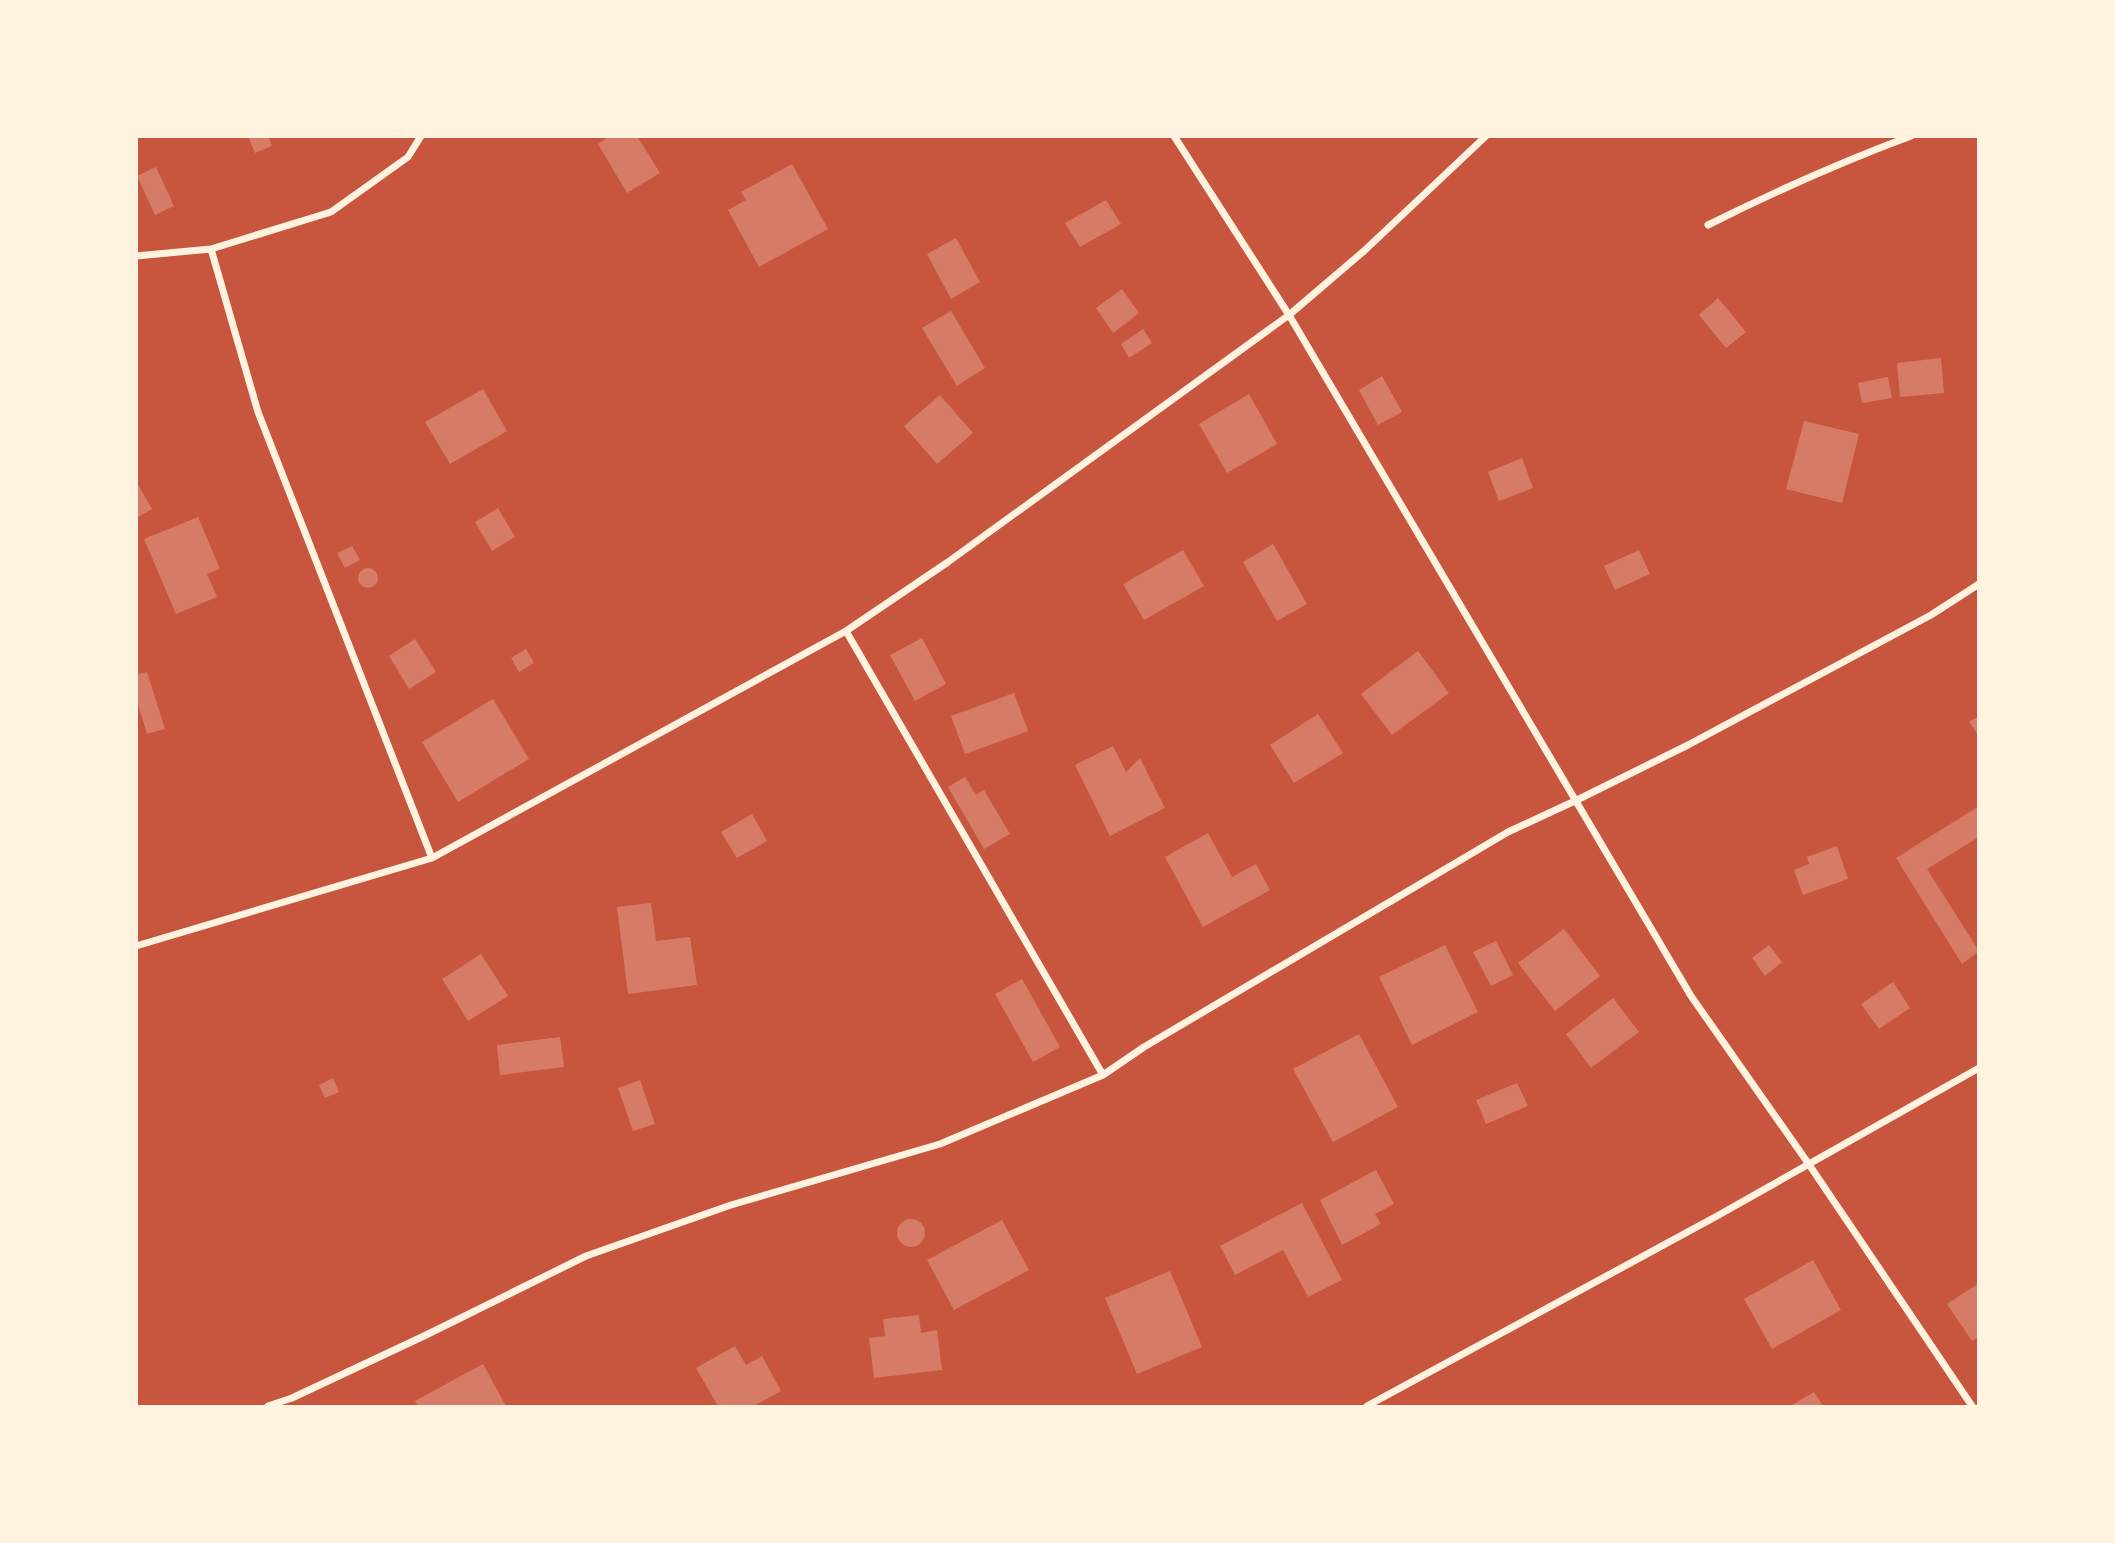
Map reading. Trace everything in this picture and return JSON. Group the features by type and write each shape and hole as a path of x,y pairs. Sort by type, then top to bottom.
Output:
{"street":[{"path":"136,256 211,249 331,212 408,157 421,136"},
{"path":"1174,136 1290,316 1691,996 1972,1406"},
{"path":"136,946 432,858 846,631 948,562 1290,316 1364,251 1486,136"},
{"path":"1708,225 1834,166 1911,136"},
{"path":"211,249 258,412 432,858"},
{"path":"268,1406 292,1398 424,1336 586,1256 731,1205 940,1144 1103,1075 1144,1047 1508,832 1688,745 1931,615 1979,584"},
{"path":"846,631 1103,1075"},
{"path":"1367,1406 1705,1223 1979,1068"}],"building":[{"path":"248,136 268,136 272,146 255,153"},
{"path":"610,136 637,136 660,173 627,193 598,144"},
{"path":"792,164 828,229 759,267 728,210 746,200 741,192"},
{"path":"156,167 174,206 155,215 137,176"},
{"path":"1106,200 1121,224 1080,247 1065,223"},
{"path":"956,238 980,282 951,299 927,254"},
{"path":"1122,289 1139,313 1113,333 1096,308"},
{"path":"1718,298 1746,332 1726,348 1699,315"},
{"path":"951,311 985,368 957,386 922,328"},
{"path":"1143,329 1152,343 1129,358 1121,344"},
{"path":"1941,358 1944,393 1900,397 1897,363"},
{"path":"1382,376 1402,412 1378,425 1359,390"},
{"path":"1888,377 1892,398 1862,403 1858,383"},
{"path":"483,389 507,431 450,464 425,422"},
{"path":"1249,394 1277,444 1227,473 1199,424"},
{"path":"940,395 973,433 937,464 904,426"},
{"path":"1804,421 1859,434 1842,503 1786,489"},
{"path":"1522,458 1533,488 1499,501 1488,472"},
{"path":"136,481 152,509 136,518"},
{"path":"498,508 515,537 492,551 475,522"},
{"path":"198,517 220,569 207,574 217,597 176,614 144,539"},
{"path":"1273,544 1307,604 1277,621 1243,562"},
{"path":"352,546 360,560 345,568 337,553"},
{"path":"1183,550 1204,586 1144,620 1123,584"},
{"path":"1639,550 1650,574 1615,590 1604,566"},
{"path":"368,568 375,571 378,578 375,585 368,588 361,585 358,578 361,571"},
{"path":"922,638 946,684 915,701 890,655"},
{"path":"415,639 436,672 409,689 389,656"},
{"path":"526,649 534,663 519,672 511,658"},
{"path":"1418,651 1449,693 1392,735 1361,694"},
{"path":"147,672 165,729 147,734 136,698 136,675"},
{"path":"1014,693 1028,731 965,754 951,716"},
{"path":"493,699 529,759 458,802 422,742"},
{"path":"1318,714 1343,753 1294,783 1270,745"},
{"path":"1979,717 1979,737 1969,721"},
{"path":"1113,746 1126,772 1140,758 1165,808 1110,836 1075,765"},
{"path":"965,777 976,795 984,790 1010,834 984,849 948,787"},
{"path":"1979,806 1979,837 1927,869 1979,951 1962,964 1896,858"},
{"path":"752,814 767,841 737,858 721,832"},
{"path":"1208,833 1232,877 1256,864 1270,890 1203,927 1165,857"},
{"path":"1837,846 1848,879 1803,895 1794,870 1809,864 1807,857"},
{"path":"651,903 656,941 690,937 697,985 628,994 617,907"},
{"path":"1564,929 1600,976 1555,1011 1518,963"},
{"path":"1496,941 1513,975 1491,986 1473,952"},
{"path":"1445,945 1478,1012 1412,1045 1379,977"},
{"path":"1769,945 1782,962 1765,976 1752,958"},
{"path":"481,954 508,996 468,1021 442,979"},
{"path":"1022,979 1060,1047 1033,1062 995,994"},
{"path":"1893,982 1910,1008 1879,1029 1861,1004"},
{"path":"1613,998 1639,1032 1591,1068 1566,1034"},
{"path":"1359,1034 1398,1107 1333,1142 1293,1069"},
{"path":"560,1037 564,1067 500,1075 497,1045"},
{"path":"333,1078 339,1092 325,1098 319,1085"},
{"path":"640,1080 655,1124 633,1131 618,1088"},
{"path":"1517,1083 1528,1106 1486,1124 1476,1100"},
{"path":"1376,1170 1394,1204 1375,1214 1381,1224 1342,1245 1320,1200"},
{"path":"1302,1203 1342,1280 1308,1297 1283,1250 1235,1275 1220,1246"},
{"path":"911,1219 921,1223 925,1233 921,1243 911,1247 901,1243 897,1233 901,1223"},
{"path":"1002,1220 1029,1270 954,1310 927,1260"},
{"path":"1813,1260 1841,1310 1772,1349 1744,1299"},
{"path":"1170,1271 1202,1347 1137,1374 1105,1298"},
{"path":"1979,1283 1979,1337 1972,1341 1947,1304"},
{"path":"919,1315 921,1333 937,1330 942,1370 874,1378 869,1338 885,1336 883,1319"},
{"path":"735,1346 746,1365 762,1356 781,1391 754,1406 718,1406 696,1368"},
{"path":"483,1364 506,1406 418,1406 415,1401"},
{"path":"1814,1392 1823,1406 1790,1406"}]}
